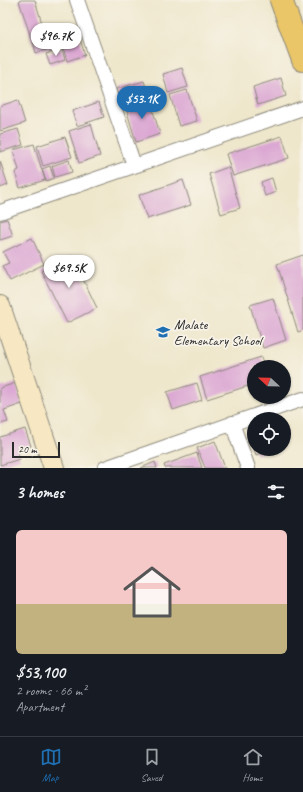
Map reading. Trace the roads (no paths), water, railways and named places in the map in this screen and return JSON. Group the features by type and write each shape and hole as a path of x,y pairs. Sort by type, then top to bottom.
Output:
{"main road":[{"path":"281,0 303,60"}],"street":[{"path":"77,0 134,165"},
{"path":"0,212 303,108"},
{"path":"0,306 54,468"},
{"path":"105,468 303,398"},
{"path":"232,423 248,468"}],"place":[{"name":"Malate Elementary School","path":"163,332"}]}
